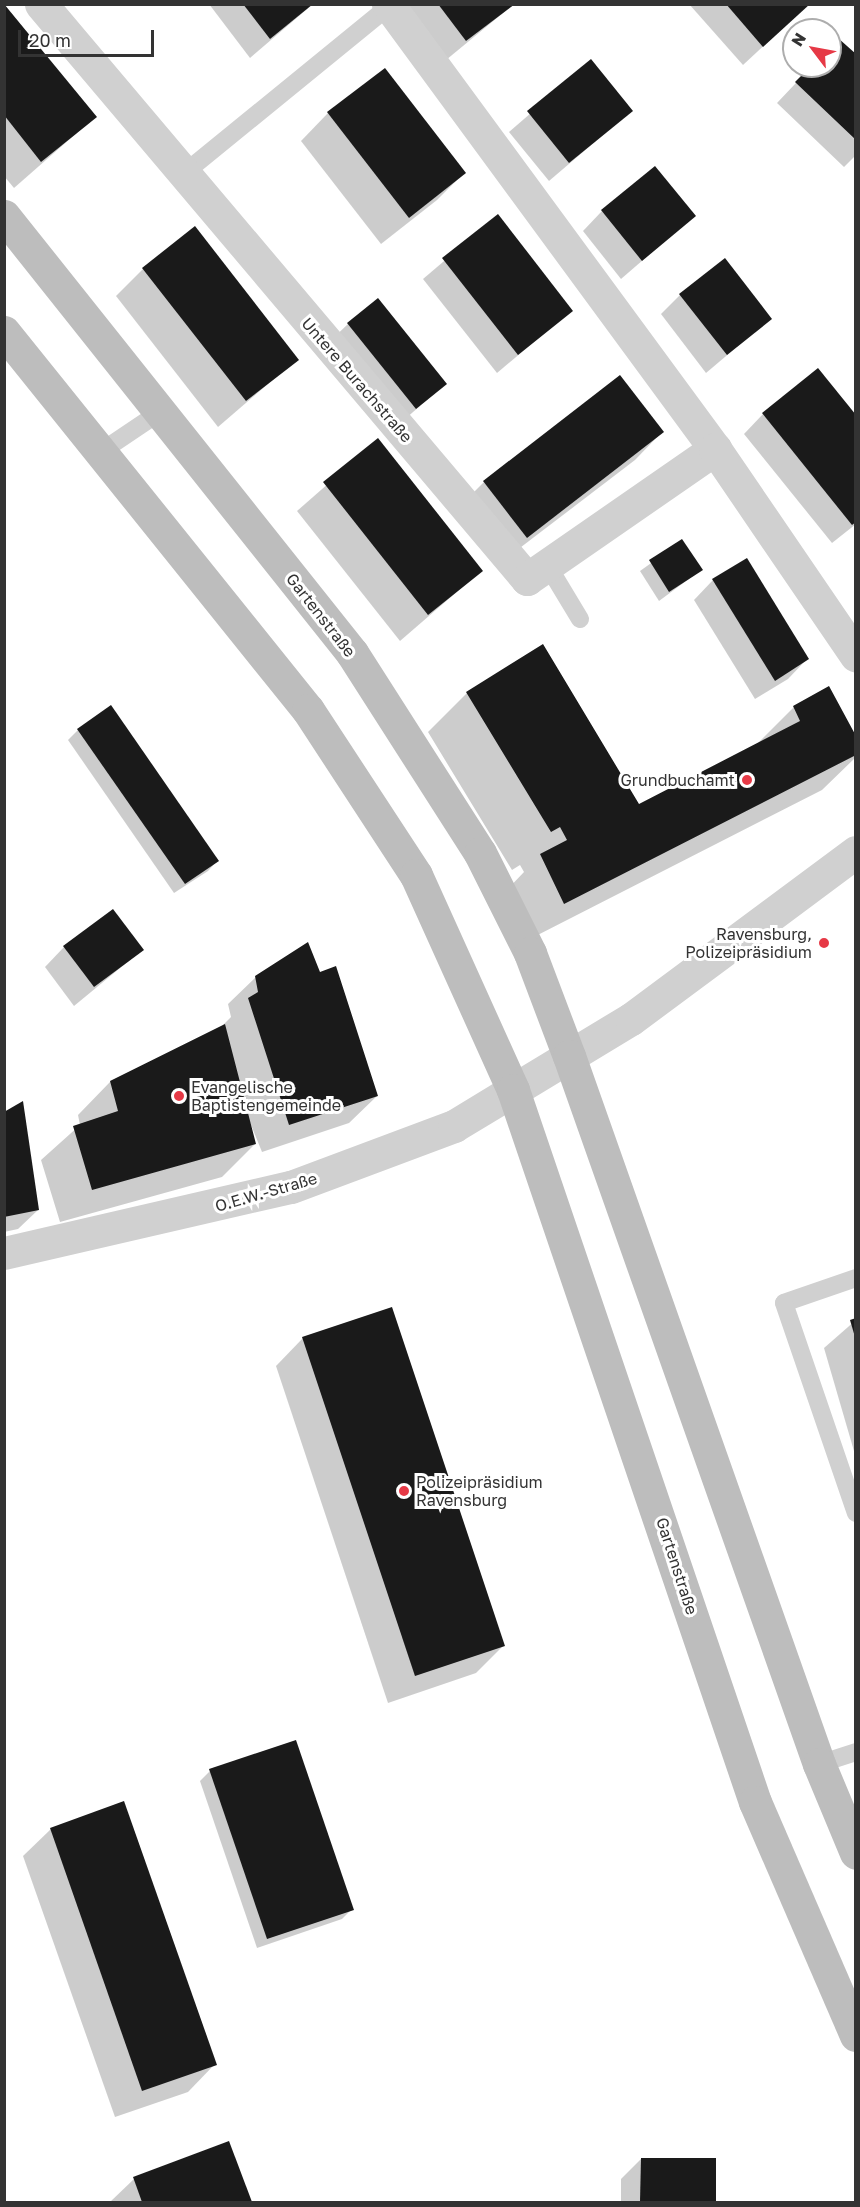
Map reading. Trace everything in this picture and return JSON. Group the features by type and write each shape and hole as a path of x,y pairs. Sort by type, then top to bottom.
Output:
{"main road":[{"name":"Gartenstraße","path":"4,216 352,653 406,733 485,864 530,953 844,1757 855,1853"},
{"name":"Gartenstraße","path":"4,332 99,453 233,612 308,710 416,875 456,958 513,1090 755,1802 855,2035"}],"street":[{"name":"Untere Burachstraße","path":"41,4 182,175 527,579 715,449"},
{"path":"388,5 715,449 855,656"},
{"path":"513,1090 631,1019 855,852"},
{"name":"O.E.W.-Straße","path":"4,1252 291,1187 454,1126 513,1090"}],"lane":[{"path":"182,175 388,5"},
{"path":"99,453 160,412"},
{"path":"548,566 580,619"},
{"path":"855,1278 784,1303 855,1514"}],"building":[{"path":"4,4 97,117 41,162 4,115"},
{"path":"243,4 313,4 270,39"},
{"path":"438,4 515,4 466,41"},
{"path":"726,4 810,4 795,18 782,18 782,30 763,47"},
{"path":"842,42 856,54 856,140 795,82 799,78 842,78"},
{"path":"591,59 633,111 569,163 527,111"},
{"path":"385,68 466,173 409,218 327,112"},
{"path":"655,166 696,216 642,261 601,210"},
{"path":"498,214 573,311 518,355 442,258"},
{"path":"195,226 299,360 246,401 142,268"},
{"path":"725,258 772,319 727,355 679,294"},
{"path":"378,298 447,384 416,409 347,323"},
{"path":"818,368 856,415 856,522 852,525 762,413"},
{"path":"620,375 664,432 527,538 483,481"},
{"path":"378,438 483,571 428,615 323,482"},
{"path":"682,539 703,570 669,592 649,560"},
{"path":"747,558 809,659 775,681 712,579"},
{"name":"Grundbuchamt","path":"543,644 639,804 800,721 793,706 829,686 856,736 856,755 564,904 540,854 567,840 560,827 551,832 466,692"},
{"path":"111,705 219,861 185,884 77,729"},
{"path":"113,909 144,950 94,987 63,946"},
{"path":"308,942 320,972 336,966 378,1096 289,1125 248,998 258,992 255,976"},
{"name":"Evangelische Baptistengemeinde","path":"225,1024 256,1144 92,1190 73,1126 118,1111 110,1081"},
{"path":"23,1101 39,1210 4,1217 4,1112"},
{"name":"Polizeipräsidium Ravensburg","path":"392,1307 505,1646 415,1676 302,1337"},
{"path":"856,1318 856,1337 855,1337 850,1320"},
{"path":"296,1740 354,1910 267,1939 209,1769"},
{"path":"124,1801 217,2065 142,2091 50,1828"},
{"path":"229,2141 252,2202 142,2202 133,2177"},
{"path":"641,2158 716,2158 716,2202 640,2202"}],"place":[{"name":"Grundbuchamt","path":"747,780"},
{"name":"Ravensburg, Polizeipräsidium","path":"824,943"},
{"name":"Evangelische Baptistengemeinde","path":"179,1096"},
{"name":"Polizeipräsidium Ravensburg","path":"404,1491"}]}
